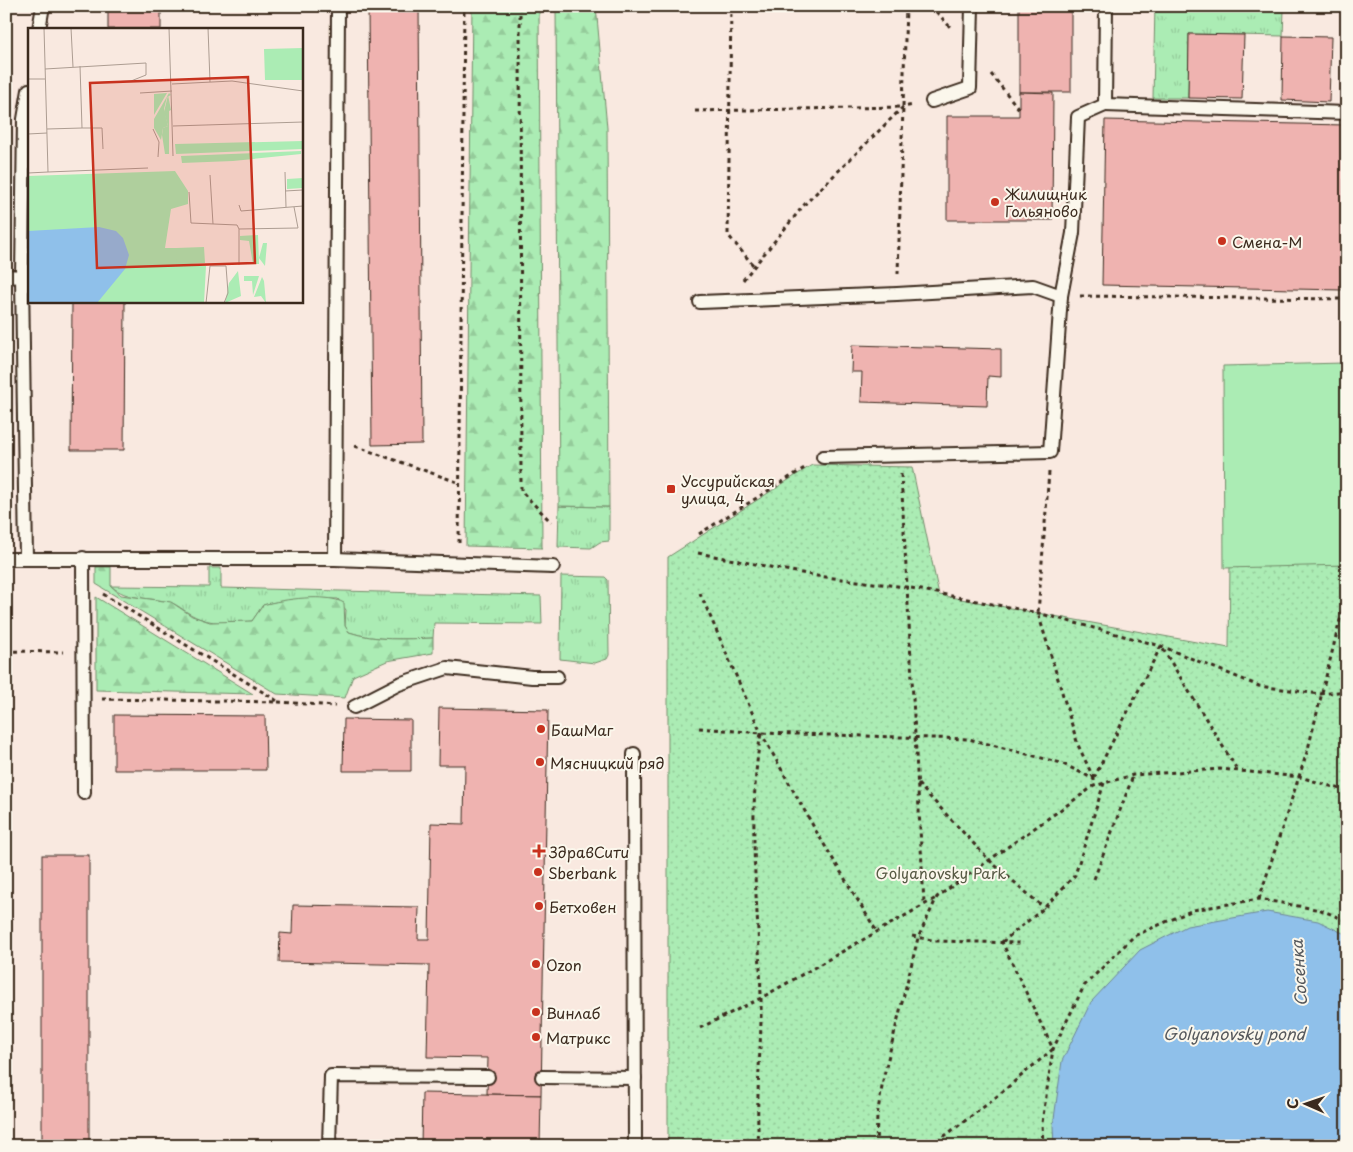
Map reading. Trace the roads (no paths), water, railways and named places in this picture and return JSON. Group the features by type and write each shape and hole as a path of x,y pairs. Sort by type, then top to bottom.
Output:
{"lane":[{"path":"39,28 43,6"},
{"path":"335,559 338,6"},
{"path":"932,101 970,88 972,6"},
{"path":"1105,105 1106,6"},
{"path":"26,559 22,277 24,119 28,96"},
{"path":"823,457 1050,452 1061,296 1073,233 1078,117 1105,105 1347,113"},
{"path":"6,276 22,277"},
{"path":"700,302 1033,286 1061,296"},
{"path":"83,558 84,793"},
{"path":"6,559 335,559 553,567"},
{"path":"354,707 399,684 447,668 557,677"},
{"path":"634,754 635,1146"},
{"path":"328,1146 330,1076 488,1077"},
{"path":"542,1077 635,1078"}],"water":[{"name":"Golyanovsky pond","path":"1267,912 1318,921 1347,935 1347,1146 1054,1146 1053,1126 1062,1061 1091,1002 1140,950 1187,926"}],"place":[{"name":"Жилищник Гольяново","path":"995,202"},
{"name":"Смена-М","path":"1222,241"},
{"name":"Уссурийская улица, 4","path":"671,489"},
{"name":"БашМаг","path":"541,729"},
{"name":"Мясницкий ряд","path":"540,762"},
{"name":"ЗдравСити","path":"539,851"},
{"name":"Sberbank","path":"538,872"},
{"name":"Бетховен","path":"539,906"},
{"name":"Ozon","path":"536,964"},
{"name":"Винлаб","path":"536,1012"},
{"name":"Матрикс","path":"536,1037"}],"park label":[{"name":"Golyanovsky Park","path":"941,872"}],"water label":[{"name":"Сосенка","path":"1298,973"}]}
